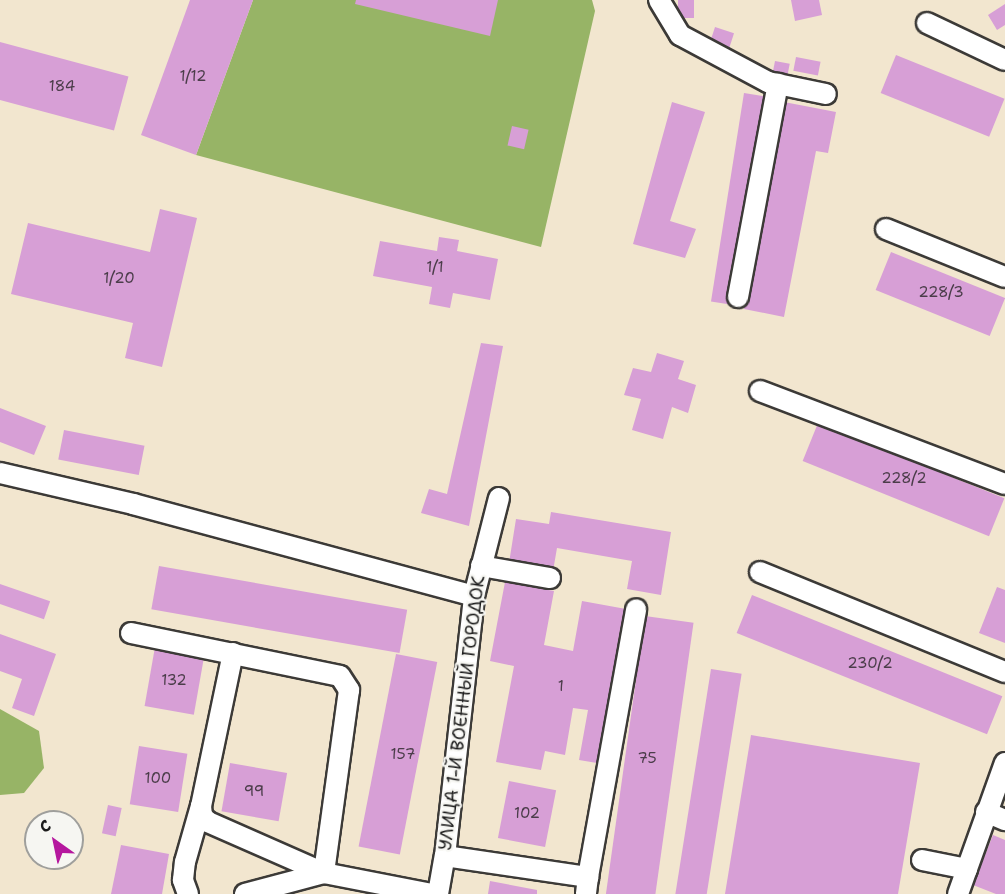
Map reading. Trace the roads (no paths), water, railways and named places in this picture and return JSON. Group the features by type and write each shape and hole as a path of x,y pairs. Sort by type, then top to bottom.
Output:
{"street":[{"path":"659,0 680,35 768,82 826,94"},
{"path":"927,24 1005,60"},
{"path":"738,297 778,84"},
{"path":"886,229 1005,277"},
{"path":"760,390 1005,484"},
{"path":"0,473 134,504 474,597"},
{"name":"УЛИЦА 1-Й ВОЕННЫЙ ГОРОДОК","path":"438,894 445,856 474,597 499,498"},
{"path":"481,566 550,578"},
{"path":"760,572 1005,672"},
{"path":"445,856 587,885 636,609"},
{"path":"131,633 340,676 346,683 349,690 324,873"},
{"path":"188,894 183,880 185,862 201,806 233,653"},
{"path":"958,894 1005,763"},
{"path":"201,806 202,816 208,822 324,873 432,894"},
{"path":"986,812 1005,820"},
{"path":"922,860 967,869"},
{"path":"244,894 324,873"}]}
